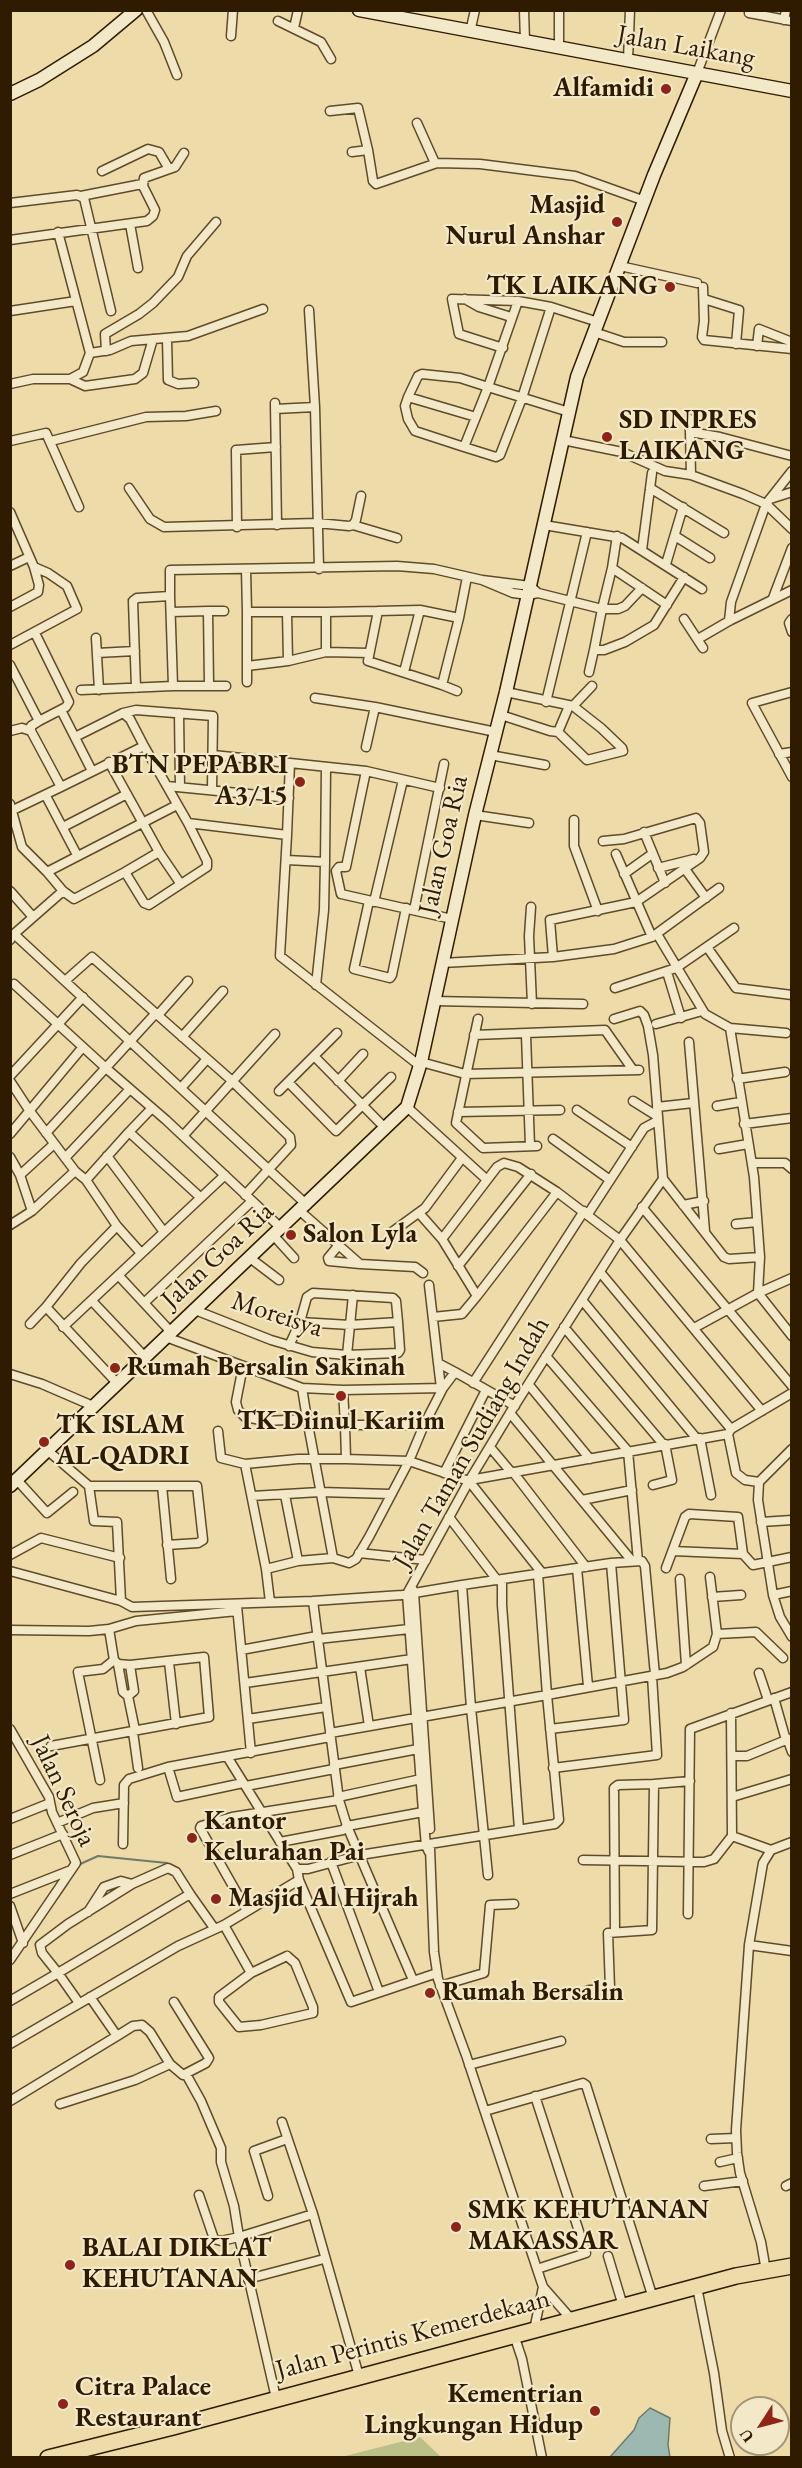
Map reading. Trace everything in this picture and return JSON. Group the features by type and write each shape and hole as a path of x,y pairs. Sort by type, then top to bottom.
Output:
{"highway":[{"name":"Jalan Perintis Kemerdekaan","path":"48,2457 743,2274 792,2265"}],"main road":[{"path":"10,94 39,80 93,46 136,10"},
{"name":"Jalan Laikang","path":"359,10 792,91"},
{"name":"Jalan Goa Ria","path":"14,1483 407,1107 421,1064 475,815 532,591 544,525 577,377 697,73"}],"street":[{"path":"146,10 165,42 177,75"},
{"path":"231,36 233,10"},
{"path":"294,28 298,10"},
{"path":"470,32 475,10"},
{"path":"524,10 525,41"},
{"path":"559,10 559,48"},
{"path":"628,60 630,10"},
{"path":"697,73 721,10"},
{"path":"749,13 787,17"},
{"path":"278,21 321,42 331,59"},
{"path":"330,111 358,108 373,181 376,184 435,163 480,164 567,174 645,201"},
{"path":"417,123 435,163"},
{"path":"102,171 148,149 159,152 169,169"},
{"path":"352,152 368,150"},
{"path":"10,203 81,196 142,184 147,177 177,165 184,153"},
{"path":"10,240 57,232 144,223 155,213 142,184"},
{"path":"81,196 85,201 111,311"},
{"path":"106,351 105,334 153,303 178,277 187,256 216,222"},
{"path":"130,224 138,268"},
{"path":"57,232 90,353 83,372 70,379"},
{"path":"620,266 700,285 705,299 702,339 792,349"},
{"path":"503,348 459,334 451,302 454,298 518,302 551,307 624,342 662,342"},
{"path":"464,299 478,307 511,317"},
{"path":"705,299 739,310 736,344"},
{"path":"10,311 76,301"},
{"path":"464,447 503,348 511,317 518,302"},
{"path":"551,307 522,398 498,458 413,430 405,408 418,376 422,374 459,378 522,398 569,412"},
{"path":"90,353 106,351 131,341 188,336 263,309"},
{"path":"309,310 315,407 319,569"},
{"path":"757,346 759,329 792,342"},
{"path":"10,384 33,379 70,379 85,386 135,379 143,373 153,339"},
{"path":"167,339 168,380 178,384 194,383"},
{"path":"408,397 476,417"},
{"path":"277,525 275,406 315,407"},
{"path":"51,441 146,417 186,416 216,411"},
{"path":"689,419 691,475"},
{"path":"10,441 44,432 51,441 79,507"},
{"path":"690,432 792,456"},
{"path":"563,440 622,452 665,471 691,475 768,502 792,529"},
{"path":"237,527 236,450 276,447"},
{"path":"729,621 731,602 768,502 792,471"},
{"path":"642,550 652,473"},
{"path":"129,488 150,519 161,527 237,527 317,523 353,525 397,538"},
{"path":"650,488 724,533"},
{"path":"768,502 792,492"},
{"path":"353,525 361,496"},
{"path":"666,564 683,507"},
{"path":"10,512 13,525 34,567 39,585 38,592 10,607"},
{"path":"544,525 617,537 666,564 702,589"},
{"path":"546,702 587,532"},
{"path":"675,536 711,558"},
{"path":"589,672 617,537"},
{"path":"773,598 792,548"},
{"path":"10,566 29,557"},
{"path":"789,559 792,572"},
{"path":"10,645 77,609 67,586 34,567"},
{"path":"173,686 171,570 419,567 482,580 507,592 532,591 602,609 618,609 625,606 642,588"},
{"path":"612,568 667,605"},
{"path":"246,569 247,682"},
{"path":"594,650 611,648 656,624 684,576"},
{"path":"442,685 467,577"},
{"path":"698,639 792,590"},
{"path":"136,688 133,601 137,598 170,596"},
{"path":"171,612 224,610"},
{"path":"378,610 367,659 369,662 457,691"},
{"path":"248,612 420,610 459,618"},
{"path":"404,672 420,610"},
{"path":"208,611 209,685"},
{"path":"287,612 288,661"},
{"path":"326,612 326,652"},
{"path":"684,619 703,648"},
{"path":"792,619 789,623 792,632"},
{"path":"35,633 69,700 66,707 31,726 31,731 61,788"},
{"path":"96,638 99,690"},
{"path":"97,653 135,651"},
{"path":"247,666 288,661 326,652 369,653"},
{"path":"10,665 39,721"},
{"path":"81,690 226,686"},
{"path":"558,732 571,706 592,686"},
{"path":"501,715 558,732 589,761 623,751 601,728 571,706 506,692"},
{"path":"792,703 789,693 752,703 792,777"},
{"path":"315,698 375,707 495,732"},
{"path":"366,747 375,707"},
{"path":"61,710 92,771"},
{"path":"75,737 123,713 136,710 213,716 212,790"},
{"path":"123,713 130,719 188,823 208,865 146,905 125,872"},
{"path":"179,713 180,787"},
{"path":"10,731 22,728 31,731"},
{"path":"144,746 46,796 12,807 14,838 63,891 74,899 159,852"},
{"path":"779,754 792,752"},
{"path":"213,755 366,771 440,788"},
{"path":"490,755 545,765"},
{"path":"109,762 159,852 180,883"},
{"path":"290,763 287,860 280,956 421,1064 465,1074 636,1070 605,1030 526,1035 474,1035"},
{"path":"404,780 354,969 390,978 410,909 444,764"},
{"path":"316,985 324,910 326,768"},
{"path":"366,771 346,867 339,867 336,871 339,893 452,919"},
{"path":"167,786 289,798"},
{"path":"63,827 127,794"},
{"path":"46,796 77,855"},
{"path":"47,872 142,821 177,805"},
{"path":"475,815 529,823"},
{"path":"553,957 550,920 636,902 700,858 704,852 699,821 696,818 614,842 603,841"},
{"path":"574,820 574,846 598,911"},
{"path":"188,823 287,835"},
{"path":"644,832 665,882"},
{"path":"616,854 636,902 671,970 702,1011 708,1017 730,1028 786,1034"},
{"path":"624,874 652,854"},
{"path":"658,868 700,858"},
{"path":"287,860 325,862"},
{"path":"685,869 706,898"},
{"path":"442,963 553,957 614,949 655,935 719,888"},
{"path":"10,891 33,917"},
{"path":"63,891 12,937 65,981 269,1169 338,1246 360,1264"},
{"path":"531,907 529,958 532,1004"},
{"path":"615,988 671,970 734,928"},
{"path":"707,946 736,988 792,995"},
{"path":"65,981 92,957 232,1081 290,1137 291,1144 269,1169 249,1198 144,1303"},
{"path":"671,970 681,1018"},
{"path":"46,1133 188,981"},
{"path":"14,984 249,1198 278,1232 294,1258"},
{"path":"182,1037 223,992"},
{"path":"10,1076 83,998"},
{"path":"434,1001 583,1004"},
{"path":"656,1024 702,1011"},
{"path":"614,1019 642,1012 648,1026 653,1055 663,1179 726,1258 760,1257"},
{"path":"478,1019 456,1123 483,1148 534,1146 526,1072 526,1035"},
{"path":"730,1028 740,1102 752,1163 760,1257 758,1293 792,1336"},
{"path":"279,1091 338,1033"},
{"path":"183,1136 276,1034"},
{"path":"689,1042 705,1231"},
{"path":"10,1134 82,1048"},
{"path":"338,1081 363,1054"},
{"path":"314,1056 386,1129"},
{"path":"181,1088 207,1059"},
{"path":"737,1079 786,1072"},
{"path":"288,1082 336,1131 391,1077"},
{"path":"10,1082 54,1144 75,1171 86,1180 117,1226 141,1253"},
{"path":"65,1158 130,1089"},
{"path":"633,1101 657,1115"},
{"path":"717,1106 740,1102"},
{"path":"473,1383 646,1126 657,1115 693,1103"},
{"path":"407,1107 486,1179"},
{"path":"86,1180 152,1108"},
{"path":"458,1112 560,1110"},
{"path":"577,1110 632,1147"},
{"path":"744,1124 792,1118"},
{"path":"129,1132 200,1197"},
{"path":"553,1138 610,1180"},
{"path":"20,1175 54,1144"},
{"path":"719,1149 748,1144"},
{"path":"107,1156 164,1232"},
{"path":"10,1157 20,1175 32,1211"},
{"path":"392,1232 419,1213 462,1158"},
{"path":"442,1239 497,1167 504,1163 518,1167 557,1192 620,1240 762,1411"},
{"path":"752,1163 785,1163 792,1168"},
{"path":"10,1225 32,1211 75,1171"},
{"path":"458,1266 531,1174"},
{"path":"63,1327 225,1175"},
{"name":"Jalan Taman Sudiang Indah","path":"572,2320 543,2287 437,1973 411,1591 449,1517 490,1447 620,1240 663,1179"},
{"path":"433,1317 462,1314 557,1192"},
{"path":"683,1204 704,1201"},
{"path":"642,1208 792,1386"},
{"path":"419,1213 442,1239 477,1296"},
{"path":"736,1224 757,1222"},
{"path":"30,1324 81,1263 117,1226"},
{"path":"338,1246 328,1258 329,1261 415,1267 423,1273"},
{"path":"250,1258 279,1280"},
{"path":"600,1272 730,1432 736,1473 744,1480 759,1482"},
{"path":"119,1276 169,1335 303,1388 343,1390 442,1388"},
{"path":"694,1328 758,1293 792,1278"},
{"path":"429,1285 442,1388"},
{"path":"289,1346 310,1293 395,1299 398,1322"},
{"path":"300,1322 350,1325 353,1295"},
{"path":"582,1300 699,1438 711,1495"},
{"path":"92,1301 145,1357"},
{"path":"46,1307 117,1383"},
{"name":"Moreisya","path":"195,1310 309,1352 346,1354 399,1352 398,1322 350,1325 346,1354"},
{"path":"564,1327 664,1444 672,1478 670,1482 653,1485"},
{"path":"546,1356 628,1451 635,1561"},
{"path":"438,1363 486,1390 513,1410 582,1500 635,1561"},
{"path":"243,1366 236,1402 241,1414 245,1417 266,1421 307,1419"},
{"path":"266,1569 298,1561 333,1558 351,1562 360,1553 409,1461 442,1388 455,1372"},
{"path":"10,1374 42,1384 93,1406"},
{"path":"529,1385 590,1459"},
{"path":"303,1388 333,1558"},
{"path":"343,1390 346,1460"},
{"path":"444,1473 486,1390"},
{"path":"218,1431 220,1458 245,1464 314,1459 409,1461 470,1480 730,1432 792,1392"},
{"path":"345,1425 424,1425"},
{"path":"490,1447 512,1472 582,1568 588,1686"},
{"path":"792,1449 759,1482 758,1500 773,1595 780,1617 792,1637"},
{"path":"47,1450 89,1486 197,1486 203,1540 198,1543 167,1545"},
{"path":"245,1464 266,1569 270,1602"},
{"path":"10,2044 178,1946 224,1924 245,1908 308,1869 360,1855 412,1847 429,1847 555,1824 558,1821 547,1695 540,1574 470,1480"},
{"path":"14,1483 47,1513 73,1492"},
{"path":"89,1486 94,1521 117,1522 121,1600"},
{"path":"162,1486 171,1579"},
{"path":"582,1500 632,1490"},
{"path":"252,1496 320,1492 390,1494"},
{"path":"285,1495 298,1561"},
{"path":"666,1568 685,1517 689,1514 738,1517 742,1554 753,1565 758,1566 768,1561 792,1557"},
{"path":"449,1517 500,1580 519,1829"},
{"path":"761,1522 792,1520"},
{"path":"10,1555 41,1538 120,1558"},
{"path":"673,1551 742,1554"},
{"path":"360,1553 426,1560"},
{"path":"10,1630 109,1629 136,1621 270,1602 313,1601 411,1591 610,1563 642,1561 645,1566 657,1755 553,1768"},
{"path":"550,1729 623,1721 622,1681 610,1563"},
{"path":"10,1571 121,1600 132,1607 237,1607"},
{"path":"123,1844 124,1785 129,1779 168,1767 228,1758 419,1716 653,1675 686,1665 712,1647 717,1634 710,1577"},
{"path":"680,1579 686,1665"},
{"path":"462,1585 471,1708 488,1875"},
{"path":"411,1591 409,1629 419,1716 418,1749 423,1812 429,1847"},
{"path":"773,1595 792,1591"},
{"path":"712,1598 741,1595"},
{"path":"313,1601 338,1799 347,1826 414,1980"},
{"path":"132,1607 136,1621"},
{"path":"237,1607 251,1753"},
{"path":"109,1629 123,1692 129,1696 138,1768"},
{"path":"242,1650 318,1637 409,1629"},
{"path":"717,1634 756,1632 783,1658"},
{"path":"51,1746 91,1739 134,1731 176,1724 209,1717 204,1657 130,1665 116,1662 103,1669 78,1672 91,1739 100,1780"},
{"path":"245,1683 412,1659"},
{"path":"169,1662 176,1724"},
{"path":"129,1696 134,1691 130,1665"},
{"path":"360,1667 369,1726"},
{"path":"759,1673 792,1752"},
{"path":"688,1914 690,1730 792,1692"},
{"path":"248,1719 326,1707"},
{"path":"582,1860 704,1862 714,1858 732,1836 731,1713"},
{"name":"Jalan Seroja","path":"10,1729 49,1797 57,1823 75,1860 72,1870 10,1960"},
{"path":"732,1756 747,1756 783,1742 787,1738"},
{"path":"168,1767 177,1797 418,1749"},
{"path":"228,1758 298,1874 348,1999 353,2003 437,1973"},
{"path":"245,1908 200,1827 232,1817 338,1799 421,1779"},
{"path":"732,1797 792,1779"},
{"path":"615,1932 614,1788 618,1785 690,1781"},
{"path":"589,1990 608,1990 610,1988 607,1935 615,1932 652,1930 654,1784"},
{"path":"10,1819 50,1803"},
{"path":"57,1823 93,1808 124,1803"},
{"path":"280,1842 343,1830 347,1826 423,1812"},
{"path":"10,1855 63,1834"},
{"path":"732,1836 771,1850"},
{"path":"766,2271 761,2241 743,2181 736,2138 749,1945 763,1863 771,1850 792,1842"},
{"path":"331,1862 379,1992"},
{"path":"79,2003 39,1947 132,1884 168,1868 176,1872 214,1928"},
{"path":"10,1894 72,1870"},
{"path":"10,2001 190,1894"},
{"path":"440,1986 484,1973 490,1905 514,1904"},
{"path":"10,1906 23,1943"},
{"path":"224,1924 251,1973"},
{"path":"749,1945 792,1951"},
{"path":"291,1957 313,2007 313,2013 261,2025 239,2027 233,2023 218,1999 220,1995 251,1973 278,1958 291,1957"},
{"path":"90,1997 117,2036"},
{"path":"10,2102 129,2028 142,2025 150,2032 170,2064 181,2075 206,2063 209,2058 174,2002"},
{"path":"469,2065 561,2041"},
{"path":"60,2104 135,2080 170,2064"},
{"path":"186,2074 201,2101 221,2148 221,2162 234,2206 248,2280 276,2398"},
{"path":"485,2111 583,2083 586,2085 653,2298"},
{"path":"535,2096 586,2253 537,2269"},
{"path":"282,2122 313,2214 359,2376"},
{"path":"711,2139 736,2138"},
{"path":"268,2196 254,2151 287,2139"},
{"path":"720,2162 738,2158"},
{"path":"704,2186 743,2181"},
{"path":"199,2195 214,2239 221,2241 313,2214"},
{"path":"608,2256 623,2306"},
{"path":"248,2280 320,2260"},
{"path":"534,2330 543,2287"},
{"path":"697,2287 714,2373 722,2431 730,2457"},
{"path":"514,2335 522,2359 542,2457"}],"green space":[{"path":"420,2437 441,2457 341,2457"}],"water":[{"path":"650,2408 670,2418 668,2445 670,2457 610,2457 634,2430 639,2418"}],"waterway":[{"path":"78,1865 98,1856 167,1863 174,1867"},
{"path":"56,1900 68,1883"},
{"path":"10,1966 44,1917"}],"place":[{"name":"Alfamidi","path":"666,89"},
{"name":"Masjid Nurul Anshar","path":"617,222"},
{"name":"TK LAIKANG","path":"670,287"},
{"name":"SD INPRES LAIKANG","path":"607,437"},
{"name":"BTN PEPABRI A3/15","path":"300,782"},
{"name":"Salon Lyla","path":"291,1235"},
{"name":"Rumah Bersalin Sakinah","path":"115,1368"},
{"name":"TK Diinul Kariim","path":"341,1396"},
{"name":"TK ISLAM AL-QADRI","path":"44,1442"},
{"name":"Kantor Kelurahan Pai","path":"192,1838"},
{"name":"Masjid Al Hijrah","path":"216,1899"},
{"name":"Rumah Bersalin","path":"430,1993"},
{"name":"SMK KEHUTANAN MAKASSAR","path":"456,2227"},
{"name":"BALAI DIKLAT KEHUTANAN","path":"70,2265"},
{"name":"Citra Palace Restaurant","path":"63,2404"},
{"name":"Kementrian Lingkungan Hidup","path":"595,2411"}]}
